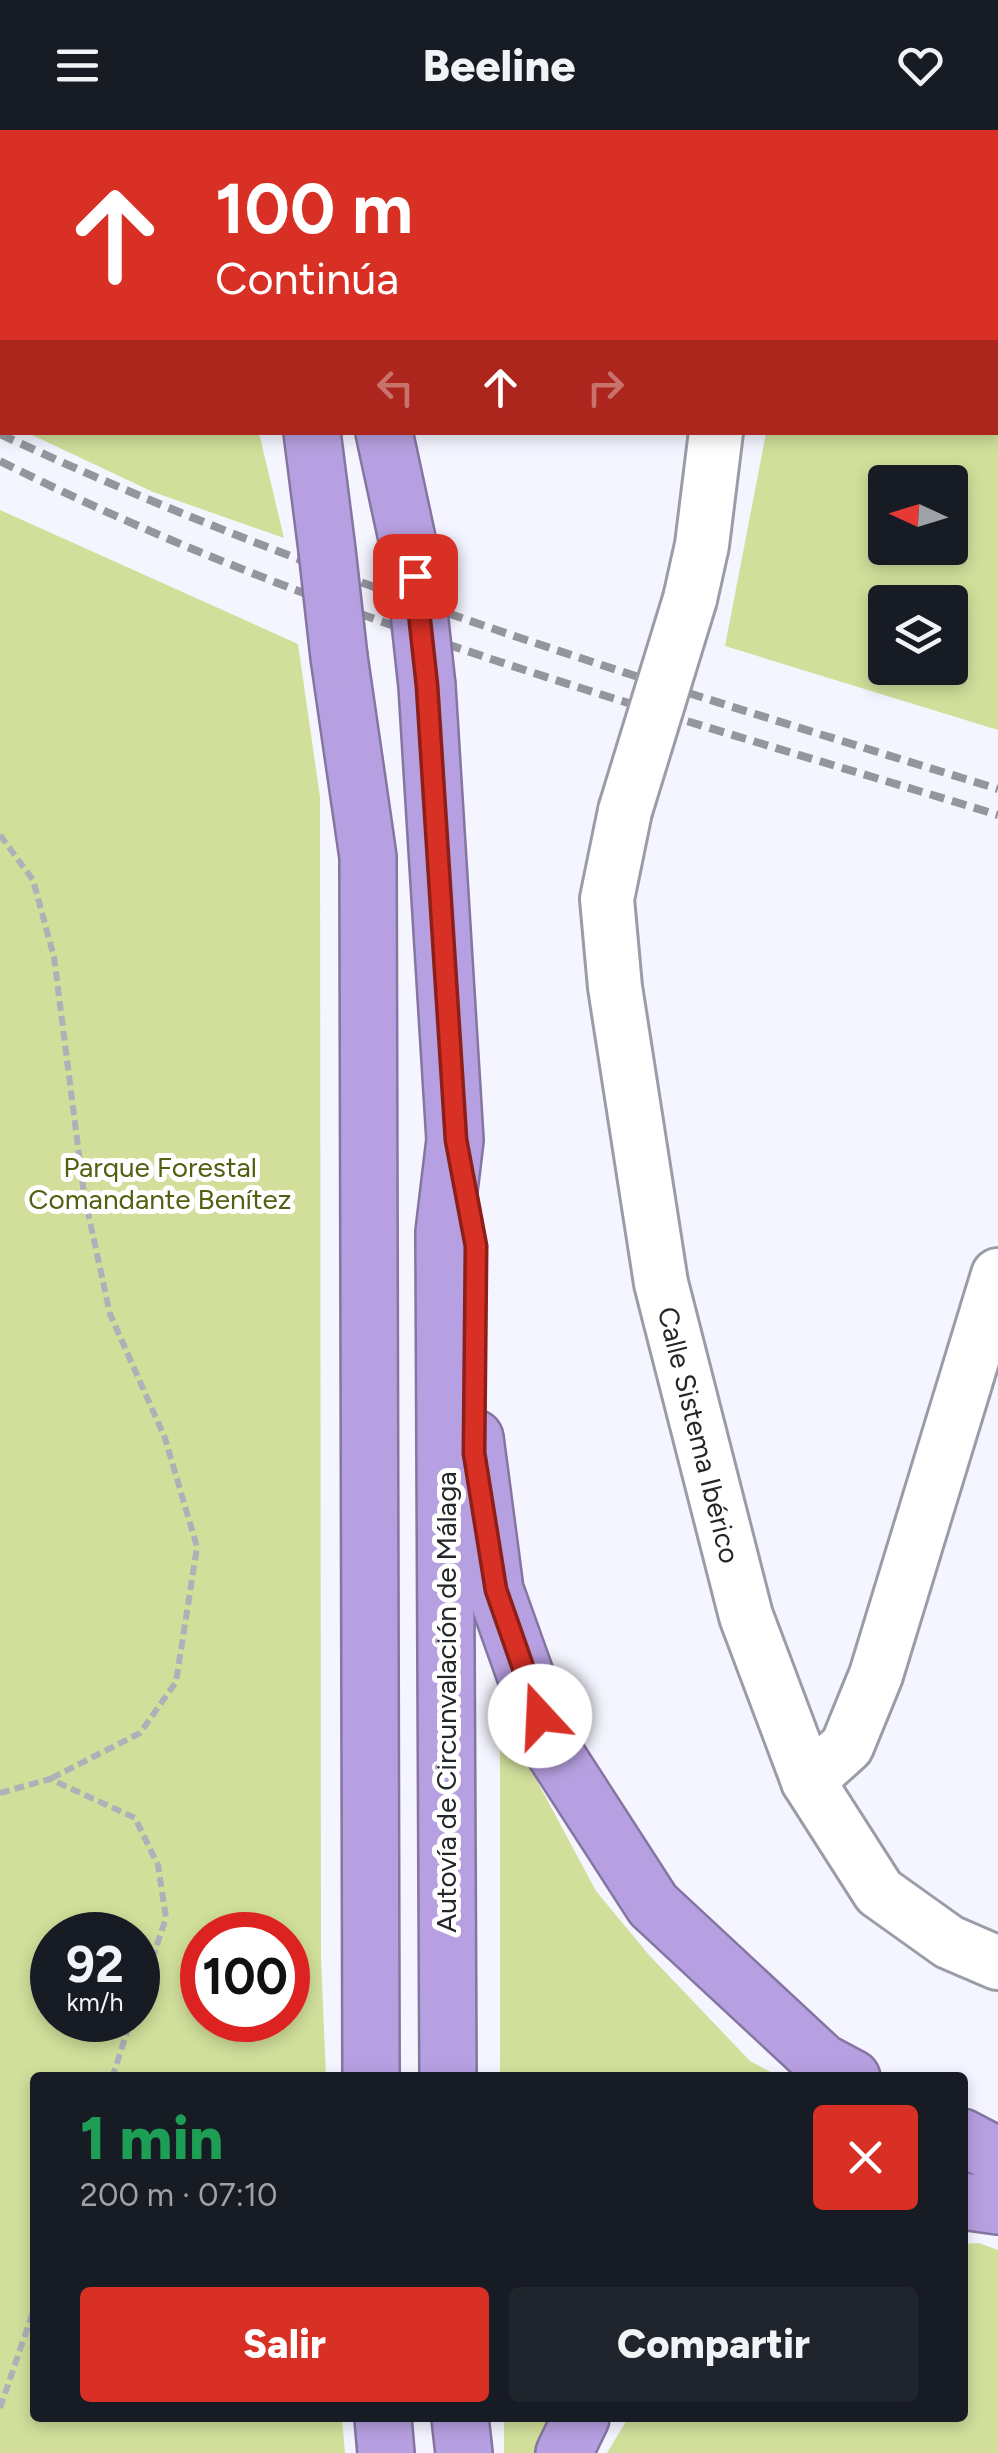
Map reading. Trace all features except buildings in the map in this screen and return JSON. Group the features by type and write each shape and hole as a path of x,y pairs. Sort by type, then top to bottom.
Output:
{"highway":[{"path":"312,435 368,858 371,2072"},
{"name":"Autovía de Circunvalación de Málaga","path":"385,435 415,576 427,686 456,1140 444,1232 448,2072"},
{"path":"456,1140 476,1246 474,1453 496,1590 551,1747 653,1905 822,2062 841,2072"},
{"path":"968,2139 998,2156"},
{"path":"968,2202 998,2206"},
{"path":"383,2422 386,2453"},
{"path":"460,2422 464,2453"},
{"path":"564,2453 579,2422"}],"street":[{"name":"Calle Sistema Ibérico","path":"716,435 702,545 690,598 625,812 608,899 615,987 660,1283 746,1616 808,1781 879,1892 949,1942 998,1964"},
{"path":"808,1781 847,1746 876,1675 998,1275"}],"path":[{"path":"0,835 33,880 54,957 84,1194 110,1314 165,1438 197,1548 176,1682 140,1733 50,1779 0,1793"},
{"path":"50,1779 135,1818 158,1865 166,1918 160,1936"},
{"path":"114,2072 124,2042"},
{"path":"0,2408 30,2321"}],"green space":[{"path":"32,435 259,435 284,538 153,492"},
{"path":"766,435 998,435 998,730 725,646"},
{"name":"Parque Forestal Comandante Benítez","path":"0,510 298,644 320,797 321,1959 326,2072 30,2072 30,2422 342,2422 345,2453 0,2453"},
{"path":"500,1683 529,1766 596,1891 649,1955 750,2061 771,2072 500,2072"},
{"path":"968,2244 998,2250 998,2453 607,2453 626,2422 968,2422"},
{"path":"504,2422 546,2422 534,2453 504,2453"}],"railway":[{"path":"2,435 121,488 368,585 619,671 998,789"},
{"path":"0,461 120,518 366,616 618,700 998,815"}],"route":[{"path":"415,576 427,686 456,1140 476,1246 474,1453 496,1590 540,1716"}]}
